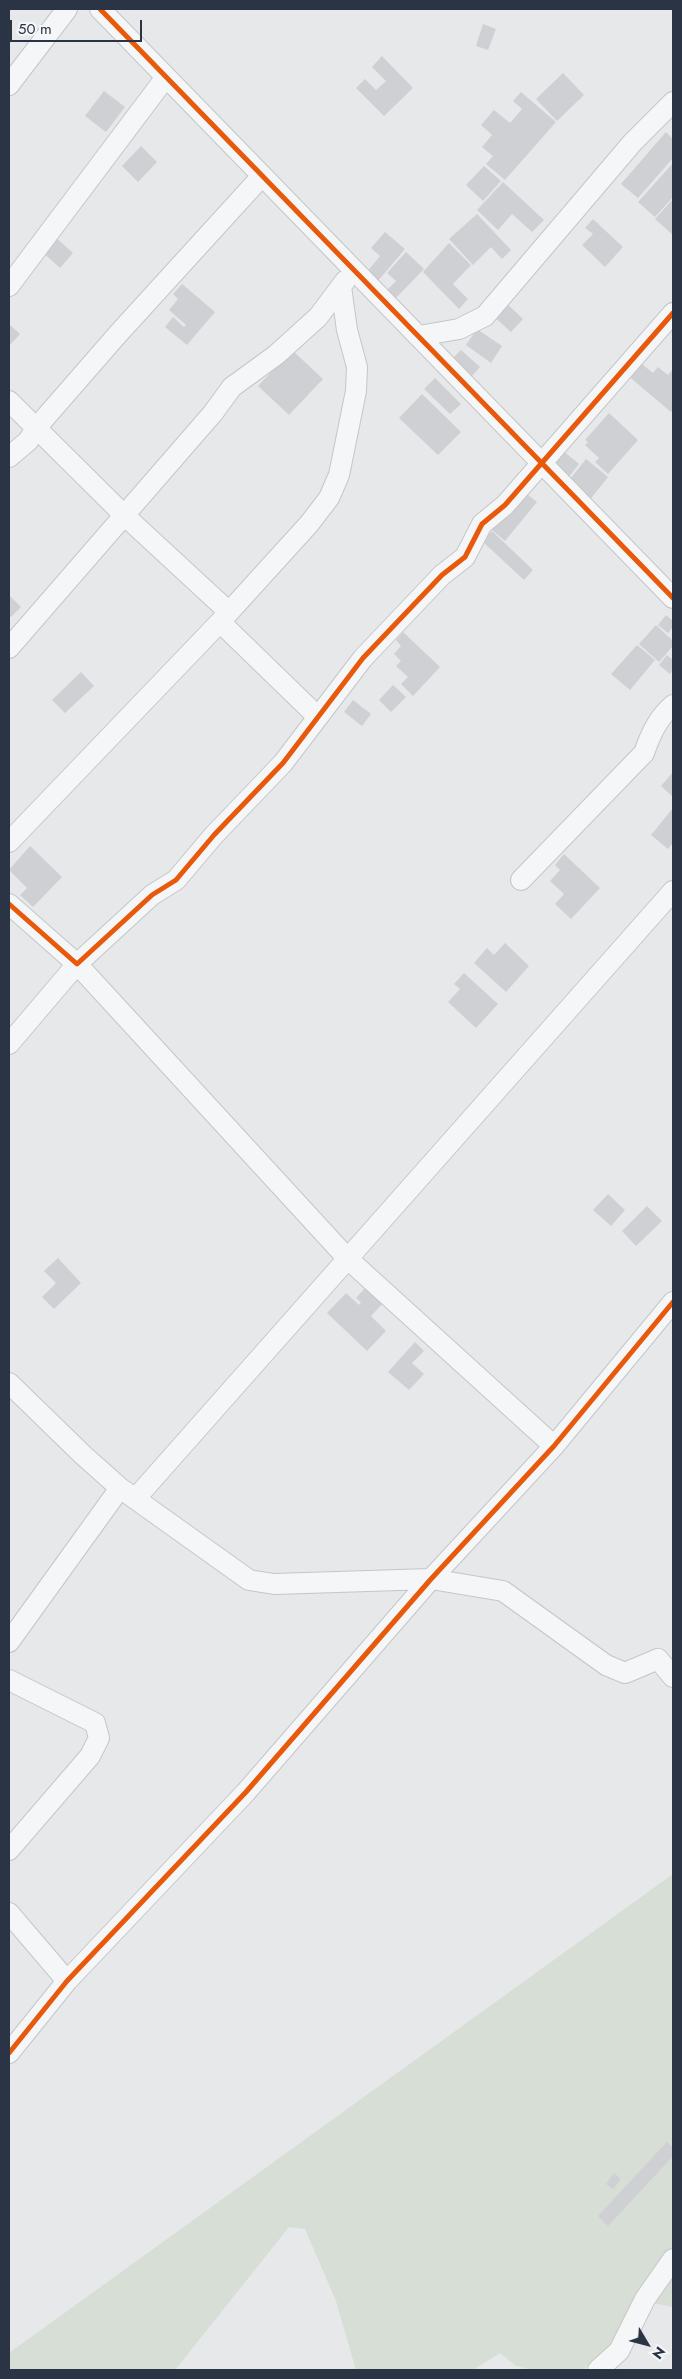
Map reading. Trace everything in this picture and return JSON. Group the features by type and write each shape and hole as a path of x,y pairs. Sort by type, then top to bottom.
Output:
{"street":[{"path":"9,85 67,9"},
{"path":"100,9 673,598"},
{"path":"9,286 166,77"},
{"path":"418,336 459,329 485,316 633,142 673,102"},
{"path":"9,457 28,441 118,334 262,176"},
{"path":"9,648 213,412 232,387 299,335 318,317 353,269"},
{"path":"9,842 225,617 309,524 329,498 339,475 356,391 357,367 347,330 341,287"},
{"path":"9,1044 77,964 152,895 176,880 214,834 283,763 363,658 442,575 465,557 482,524 505,506 673,314"},
{"path":"9,401 225,617 318,717"},
{"path":"522,880 644,753 650,734 662,715 673,705"},
{"path":"9,1642 128,1494 348,1259 673,891"},
{"path":"9,904 77,964 348,1259 554,1446"},
{"path":"9,2053 67,1981 246,1792 431,1579 554,1446 673,1302"},
{"path":"9,1383 83,1455 128,1494 249,1580 261,1584 431,1579 503,1591 606,1665 625,1673 658,1659 673,1677"},
{"path":"9,1680 95,1723 99,1738 90,1756 9,1850"},
{"path":"9,1913 67,1981"},
{"path":"598,2370 619,2351 645,2299 673,2259"}],"shaded area":[{"path":"673,1874 673,2307 652,2303 633,2312 607,2350 583,2370 534,2370 516,2366 500,2353 473,2370 356,2370 336,2301 305,2229 289,2227 175,2370 9,2370 9,2353"}],"building":[{"path":"483,24 496,29 488,50 476,46"},
{"path":"382,56 413,88 384,116 356,88 365,79 376,90 386,81 372,67"},
{"path":"563,73 584,95 557,121 536,99"},
{"path":"104,91 125,107 106,132 85,116"},
{"path":"521,92 556,122 505,180 486,164 493,156 482,147 492,135 481,125 494,110 510,123 522,109 513,101"},
{"path":"666,132 673,139 673,158 638,198 621,184"},
{"path":"141,146 157,162 138,182 122,166"},
{"path":"673,163 673,197 655,217 638,202"},
{"path":"484,166 501,181 483,201 466,185"},
{"path":"503,182 544,220 532,232 512,214 498,230 477,210"},
{"path":"673,199 673,233 672,234 655,219"},
{"path":"477,214 511,250 502,259 491,247 473,265 449,239"},
{"path":"593,219 623,247 605,267 582,245 593,234 585,228"},
{"path":"385,232 405,249 377,282 366,273 380,256 371,248"},
{"path":"53,235 73,253 60,268 39,249"},
{"path":"449,243 471,265 453,284 468,299 459,309 423,272"},
{"path":"406,252 424,269 394,300 385,292 396,281 387,273"},
{"path":"182,284 215,312 187,345 165,327 173,317 184,327 186,325 169,310 178,299 173,294"},
{"path":"503,300 523,319 511,332 491,314"},
{"path":"9,324 20,334 9,346"},
{"path":"477,329 502,346 491,363 466,345"},
{"path":"292,350 323,379 289,415 258,386"},
{"path":"461,350 480,367 472,376 452,359"},
{"path":"637,360 653,373 658,367 668,375 673,369 673,409 671,412 626,374"},
{"path":"435,378 461,404 450,414 424,389"},
{"path":"422,394 461,432 438,455 399,418"},
{"path":"609,413 638,440 608,474 595,462 599,458 585,445 588,442 585,440"},
{"path":"562,450 579,464 568,478 551,464"},
{"path":"586,459 608,477 589,501 567,483"},
{"path":"523,491 537,502 505,541 491,529"},
{"path":"492,531 533,570 524,580 482,541"},
{"path":"9,595 21,607 11,617 9,615"},
{"path":"666,615 673,621 673,627 668,633 658,625"},
{"path":"656,625 673,641 673,646 659,662 639,644"},
{"path":"403,632 440,667 413,696 401,684 408,677 396,666 401,661 394,654 401,646 396,640"},
{"path":"637,645 655,660 630,690 611,674"},
{"path":"667,655 673,660 673,669 670,674 659,665"},
{"path":"81,672 94,686 65,713 52,700"},
{"path":"393,685 406,697 391,712 379,700"},
{"path":"353,700 371,714 362,726 344,712"},
{"path":"673,772 673,797 661,786"},
{"path":"673,808 673,843 668,849 651,835"},
{"path":"30,846 62,877 33,907 20,895 27,888 9,870"},
{"path":"564,854 600,888 571,919 555,904 564,894 550,881 560,870 555,865"},
{"path":"505,943 529,966 506,992 474,963 487,948 494,955"},
{"path":"464,973 498,1004 476,1028 448,1002 460,989 454,984"},
{"path":"608,1194 625,1210 611,1226 593,1210"},
{"path":"647,1206 662,1221 636,1246 622,1231"},
{"path":"58,1258 81,1283 54,1309 42,1297 56,1283 44,1271"},
{"path":"365,1288 382,1304 371,1316 386,1331 367,1351 327,1313 346,1293 359,1305 361,1302 356,1298"},
{"path":"415,1342 424,1351 412,1363 424,1374 409,1390 388,1372"},
{"path":"667,2142 673,2148 673,2156 608,2226 598,2216"},
{"path":"614,2173 621,2179 613,2189 606,2184"}],"cycle path":[{"path":"100,9 673,598"},
{"path":"9,904 77,964 152,895 176,880 214,835 283,763 363,658 442,575 465,557 482,524 505,505 673,313"},
{"path":"9,2053 67,1981 246,1792 431,1579 554,1446 673,1302"}]}
